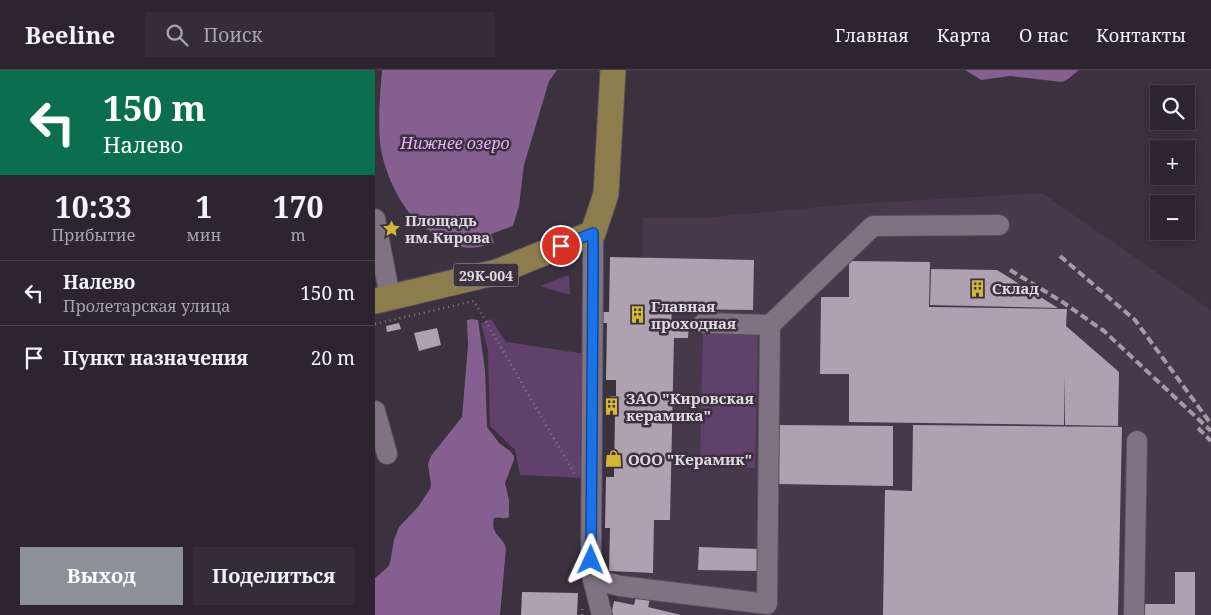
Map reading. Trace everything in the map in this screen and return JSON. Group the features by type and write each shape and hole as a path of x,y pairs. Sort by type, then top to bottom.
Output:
{"main road":[{"path":"593,233 606,194 613,70"},
{"name":"29К-004","path":"382,299 497,272 593,233"}],"street":[{"path":"375,219 382,299"},
{"path":"704,323 770,325 873,226 999,225"},
{"path":"593,233 591,560 593,579 602,615"},
{"path":"593,579 620,586 770,609 770,325"},
{"path":"375,411 387,454"},
{"path":"1134,615 1137,441"}],"path":[{"path":"375,324 474,301 574,472"},
{"path":"582,607 582,615"}],"shaded area":[{"name":"ЗАО \"Кировская керамика\"","path":"1042,193 1211,310 1211,615 611,615 614,601 617,601 622,572 653,573 654,520 670,520 674,338 688,338 689,325 671,324 672,309 753,310 643,258 643,217 703,218 851,204"},
{"path":"569,275 570,295 540,286"},
{"path":"491,319 506,342 586,354 584,478 520,475 515,450 490,426 488,351 481,323"},
{"path":"703,332 758,333 755,468 700,466"}],"water":[{"name":"Нижнее озеро","path":"382,70 557,70 549,81 524,165 519,206 513,226 491,234 494,243 471,248 457,246 417,222 406,209 387,172 380,143 379,116"},
{"path":"965,70 1079,70 1062,82 1010,76 981,80"},
{"path":"467,320 478,320 485,370 487,427 499,443 514,456 505,483 509,500 509,517 494,518 493,524 495,532 506,548 500,615 375,615 375,578 390,563 394,540 399,527 418,507 430,489 428,464 431,456 462,417 468,345"}],"building":[{"path":"610,257 754,260 753,310 672,309 671,324 689,324 688,338 674,338 670,520 654,520 653,573 609,571 610,528 605,528 606,477 614,477 615,411 609,411 610,396 616,396 616,380 606,380 607,323 603,323 603,312 609,312"},
{"path":"849,261 930,262 929,307 1067,309 1066,326 1119,372 1118,426 1065,425 1065,374 1064,425 849,422 849,374 820,374 821,297 849,297"},
{"name":"Склад","path":"931,269 997,270 1058,308 930,305"},
{"path":"399,323 401,329 387,332 386,326"},
{"path":"437,328 441,345 419,351 414,333"},
{"path":"778,425 893,426 893,486 777,484"},
{"path":"913,425 1122,427 1118,615 883,615 885,490 912,491"},
{"path":"699,547 759,549 758,571 698,570"},
{"path":"1175,572 1195,572 1195,615 1145,615 1145,604 1175,604"},
{"path":"522,592 578,593 577,615 521,615"},
{"path":"636,596 650,599 648,607 681,615 611,615 614,601 634,605"}],"railway":[{"path":"1060,256 1135,320 1211,424"},
{"path":"1010,270 1061,301 1104,331 1211,431"},
{"path":"1198,428 1211,441"}],"place":[{"name":"Площадь им.Кирова","path":"391,229"},
{"name":"Склад","path":"978,288"},
{"name":"Главная проходная","path":"637,315"},
{"name":"ЗАО \"Кировская керамика\"","path":"612,407"},
{"name":"ООО \"Керамик\"","path":"614,459"}],"route":[{"path":"561,246 593,233 591,560"}]}
